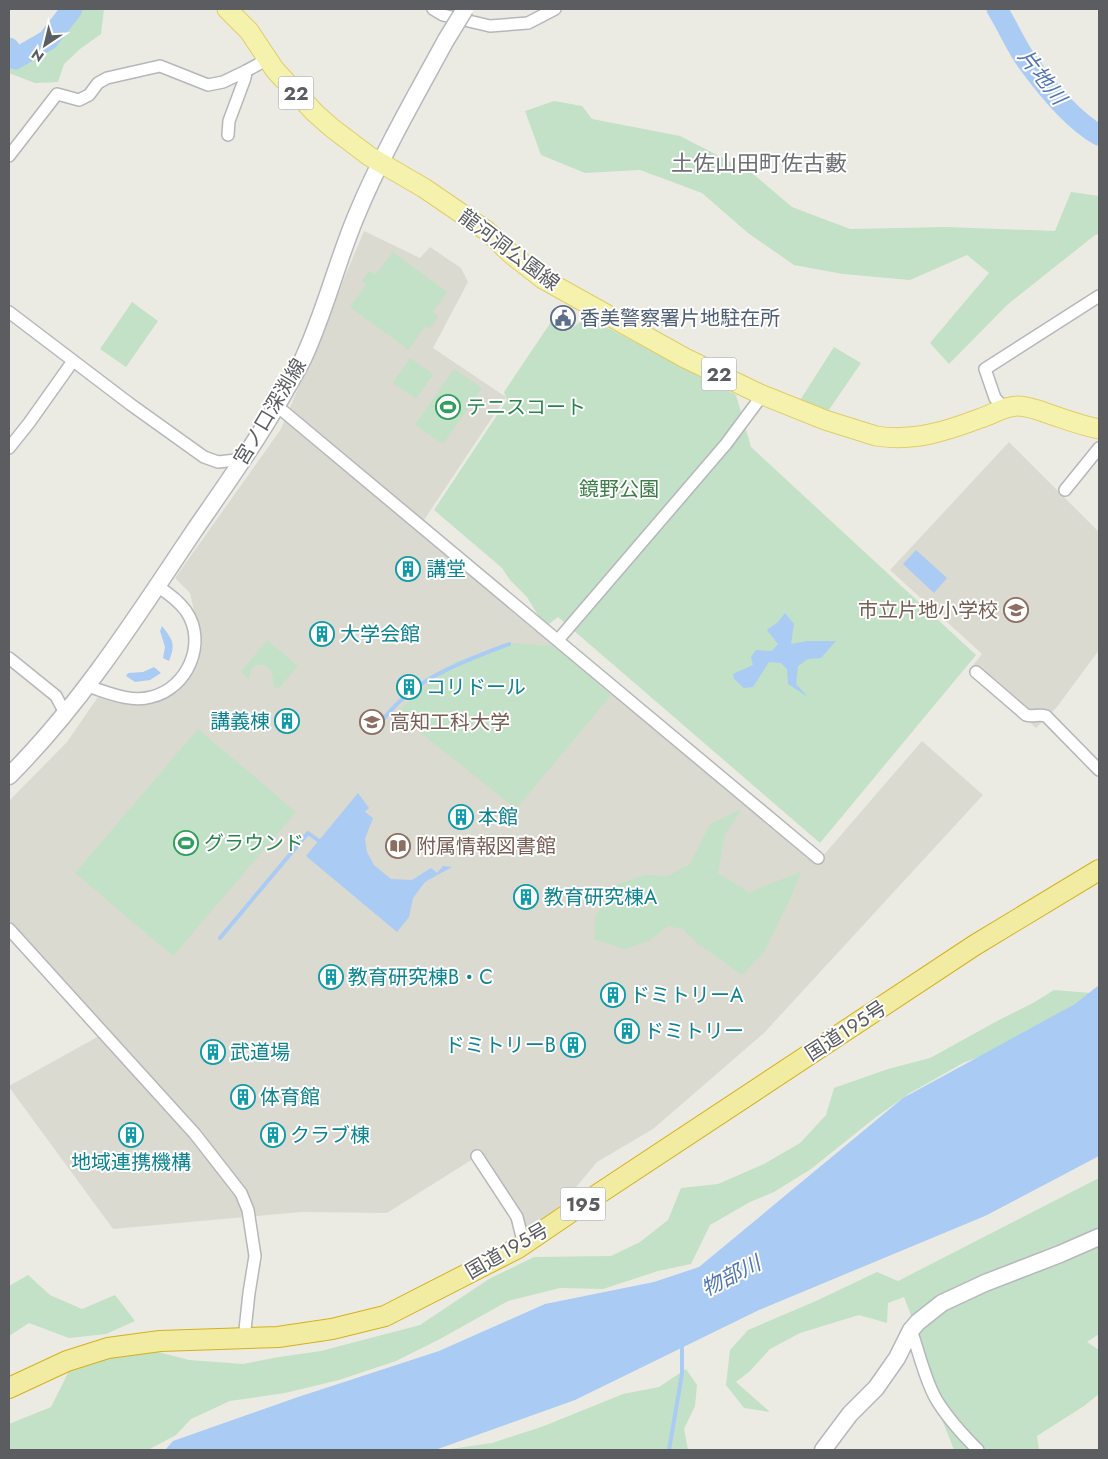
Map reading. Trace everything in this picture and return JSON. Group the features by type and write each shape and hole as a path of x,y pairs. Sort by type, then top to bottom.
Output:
{"highway":[{"name":"国道195号","path":"9,1388 66,1361 108,1348 160,1341 278,1337 332,1329 385,1316 524,1245 975,945 1099,870"}],"main road":[{"name":"龍河洞公園線","path":"227,9 249,31 275,70 315,113 332,128 369,156 424,188 487,231 511,254 543,279 685,358 760,394 825,420 876,436 896,439 932,434 951,429 1004,408 1018,406 1036,409 1083,426 1099,429"},
{"name":"宮ノ口深渕線","path":"9,776 87,686 157,586 276,406 302,361 319,322 356,215 381,162 446,40 465,9"},
{"path":"823,1450 850,1414 876,1388 897,1358 911,1330 942,1303 985,1283 1099,1237"}],"street":[{"path":"433,9 443,15 490,26 528,23 555,9"},
{"path":"9,156 57,94 79,100 89,95 98,83 107,78 160,66 208,85 223,82 268,59"},
{"path":"228,135 229,121 246,78 246,71"},
{"path":"1004,408 995,398 985,369 1099,296"},
{"path":"9,312 204,457 218,462 236,460 244,456"},
{"path":"9,448 73,361"},
{"path":"558,640 726,444 758,401 760,394"},
{"path":"276,406 818,858"},
{"path":"1065,490 1099,448"},
{"path":"87,686 135,699 152,698 170,690 188,670 195,648 194,628 187,612 174,597 157,586"},
{"path":"9,658 56,696 65,712"},
{"path":"976,672 1026,715 1040,714 1046,716 1099,770"},
{"path":"9,929 195,1134 241,1194 248,1210 255,1256 244,1338"},
{"path":"476,1156 517,1217 524,1245"},
{"path":"911,1330 937,1400 967,1440 978,1450"}],"shaded area":[{"name":"高知工科大学","path":"364,231 420,258 430,247 461,268 468,282 433,348 506,397 424,520 822,857 922,741 983,795 764,1033 653,1129 597,1162 562,1204 528,1234 473,1159 387,1213 301,1212 113,1229 9,1087 110,1030 9,920 9,801 67,742 100,694 145,704 178,692 202,647 190,593 175,578 281,429"},
{"name":"市立片地小学校","path":"1009,442 1099,532 1099,650 1057,707 1036,728 970,669 982,654 890,570"}],"green space":[{"path":"79,9 104,9 101,34 80,49 64,64 58,82 35,83 9,73 9,46 22,56 53,36"},
{"path":"554,101 582,106 592,119 680,136 752,173 792,207 850,229 946,227 1055,231 1071,192 1099,196 1099,234 1095,235 1007,305 949,364 930,343 989,273 967,255 910,280 843,274 794,265 748,233 702,193 640,170 585,173 541,155 525,111"},
{"path":"393,252 447,292 433,311 438,317 430,328 424,327 409,350 350,307 366,285 362,281 369,271 376,274"},
{"path":"132,302 158,321 126,367 100,349"},
{"name":"鏡野公園","path":"587,317 736,395 751,447 976,655 820,843 558,617 545,627 527,597 510,580 502,568 434,510 507,400 504,392 551,322 568,331"},
{"path":"834,347 861,363 824,417 797,405"},
{"path":"410,358 433,374 416,399 393,383"},
{"name":"テニスコート","path":"454,369 482,388 443,444 415,425"},
{"path":"267,640 298,666 278,689 273,686 272,673 268,667 256,665 251,670 249,679 241,672"},
{"path":"513,643 554,646 611,695 516,809 396,713 455,662"},
{"name":"グラウンド","path":"198,729 296,812 173,956 75,873"},
{"path":"742,809 725,834 718,873 750,893 801,872 764,952 742,975 697,943 683,929 668,926 649,941 624,949 594,939 595,917 615,885 645,875 668,876 690,864 710,824"},
{"path":"1054,990 1091,993 1068,1016 1010,1045 963,1063 910,1093 876,1117 811,1169 774,1192 750,1202 710,1225 691,1264 658,1271 603,1289 560,1288 508,1301 396,1361 339,1380 285,1393 230,1401 191,1419 176,1435 148,1450 9,1450 9,1424 51,1407 69,1371 105,1354 147,1349 189,1360 243,1364 321,1351 420,1325 489,1279 534,1257 611,1256 640,1242 668,1220 681,1188 718,1184 764,1164 800,1143 826,1115 834,1088 888,1069 930,1058"},
{"path":"1099,1178 1099,1334 1087,1342 1099,1350 1099,1394 1084,1406 1037,1436 1039,1450 954,1450 939,1412 916,1328 904,1297 888,1303 887,1323 859,1315 800,1333 770,1349 750,1371 736,1382 770,1412 744,1408 726,1385 730,1350 748,1330 877,1272 898,1281"},
{"path":"28,1275 50,1295 82,1309 115,1295 135,1321 106,1334 69,1338 29,1323 9,1336 9,1286"},
{"path":"686,1369 697,1385 695,1406 684,1429 688,1450 443,1450 492,1443 544,1426 623,1394 659,1387"}],"water":[{"path":"916,550 947,578 934,593 903,564"},
{"path":"785,613 794,624 791,644 808,641 836,641 821,658 808,659 798,666 796,684 808,697 788,684 787,669 781,663 769,662 753,687 744,688 734,679 733,674 753,665 751,657 756,650 772,651 778,644 767,630 778,622"},
{"path":"162,626 169,635 173,646 169,661 163,658 165,647 160,631"},
{"path":"154,667 161,673 150,680 135,682 126,676 128,673 143,672"},
{"path":"358,793 369,808 365,812 373,818 365,839 367,852 374,865 391,879 412,880 431,868 437,873 443,866 452,867 425,882 413,898 409,917 397,932 306,856"},
{"name":"物部川","path":"1099,985 1099,1156 985,1216 759,1310 575,1400 435,1450 165,1450 173,1441 295,1398 439,1351 545,1304 654,1282 699,1267 903,1098 1075,1004"}],"waterway":[{"path":"9,48 15,59 48,40 72,9"},
{"name":"片地川","path":"997,9 1022,54 1041,80 1069,111 1099,135"},
{"path":"380,724 407,695 438,674 472,658 509,644"},
{"path":"220,938 308,833 319,841"},
{"path":"669,1450 682,1374 682,1344"}],"place":[{"name":"香美警察署片地駐在所","path":"563,318"},
{"name":"テニスコート","path":"448,407"},
{"name":"講堂","path":"408,569"},
{"name":"市立片地小学校","path":"1016,610"},
{"name":"大学会館","path":"322,634"},
{"name":"コリドール","path":"409,687"},
{"name":"講義棟","path":"287,721"},
{"name":"高知工科大学","path":"372,722"},
{"name":"本館","path":"461,817"},
{"name":"グラウンド","path":"186,843"},
{"name":"附属情報図書館","path":"398,846"},
{"name":"教育研究棟A","path":"526,897"},
{"name":"教育研究棟B・C","path":"331,977"},
{"name":"ドミトリーA","path":"613,995"},
{"name":"ドミトリー","path":"627,1031"},
{"name":"ドミトリーB","path":"573,1045"},
{"name":"武道場","path":"213,1052"},
{"name":"体育館","path":"243,1097"},
{"name":"地域連携機構","path":"131,1135"},
{"name":"クラブ棟","path":"273,1135"}],"district":[{"name":"土佐山田町佐古藪","path":"759,163"}]}
